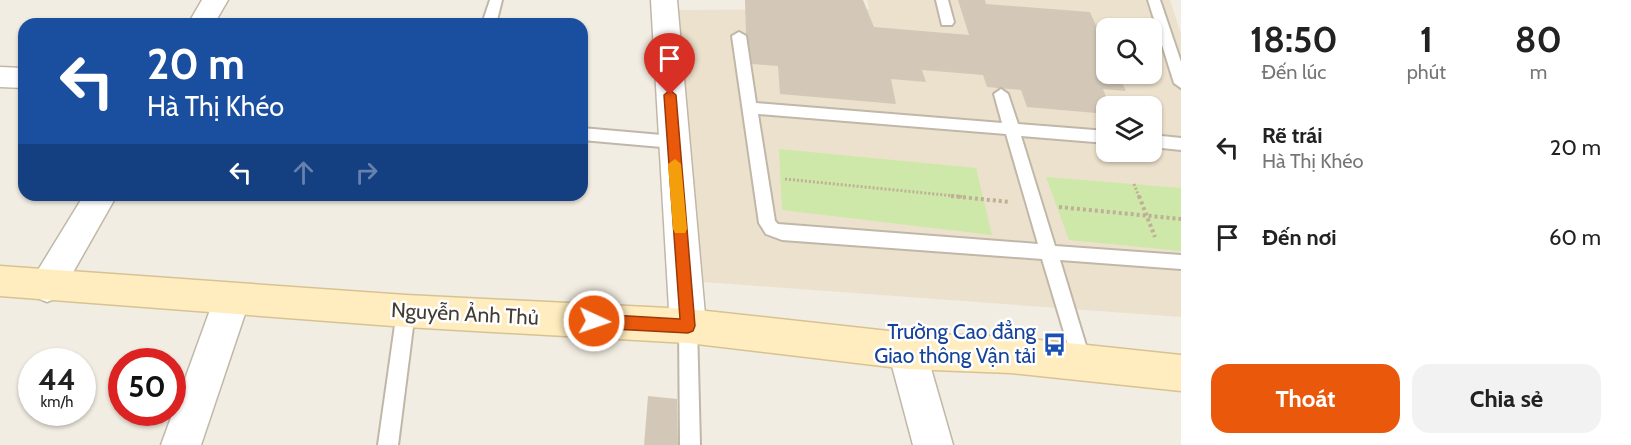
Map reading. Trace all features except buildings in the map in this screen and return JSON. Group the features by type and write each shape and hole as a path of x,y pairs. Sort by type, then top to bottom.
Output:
{"main road":[{"name":"Nguyễn Ảnh Thủ","path":"0,281 232,299 688,326 907,351 1011,355 1181,373"}],"street":[{"path":"204,18 215,0"},
{"path":"664,0 688,326"},
{"path":"0,77 18,78"},
{"path":"47,286 97,201"},
{"path":"182,445 232,299"},
{"path":"907,351 933,445"}],"lane":[{"path":"491,18 496,0"},
{"path":"942,0 947,22"},
{"path":"1154,0 1181,83"},
{"path":"739,36 767,223 772,229 782,233 1181,262"},
{"path":"1001,94 1082,362"},
{"path":"750,108 1096,136"},
{"path":"588,135 673,142"},
{"path":"1162,142 1181,144"},
{"path":"388,445 406,310"},
{"path":"688,326 690,445"}],"path":[{"path":"760,177 1181,219"},
{"path":"1134,184 1164,261"}],"shaded area":[{"path":"867,0 1170,0 1181,34 1181,317 703,282 683,188 670,10 869,9"}],"green space":[{"path":"779,149 976,168 992,235 782,210"},
{"path":"1046,177 1181,188 1181,251 1069,240"}],"slow traffic":[{"path":"675,164 680,229"}],"place":[{"name":"Trường Cao đẳng Giao thông Vận tải","path":"1054,344"}],"route":[{"path":"594,321 688,326 670,95"}]}
